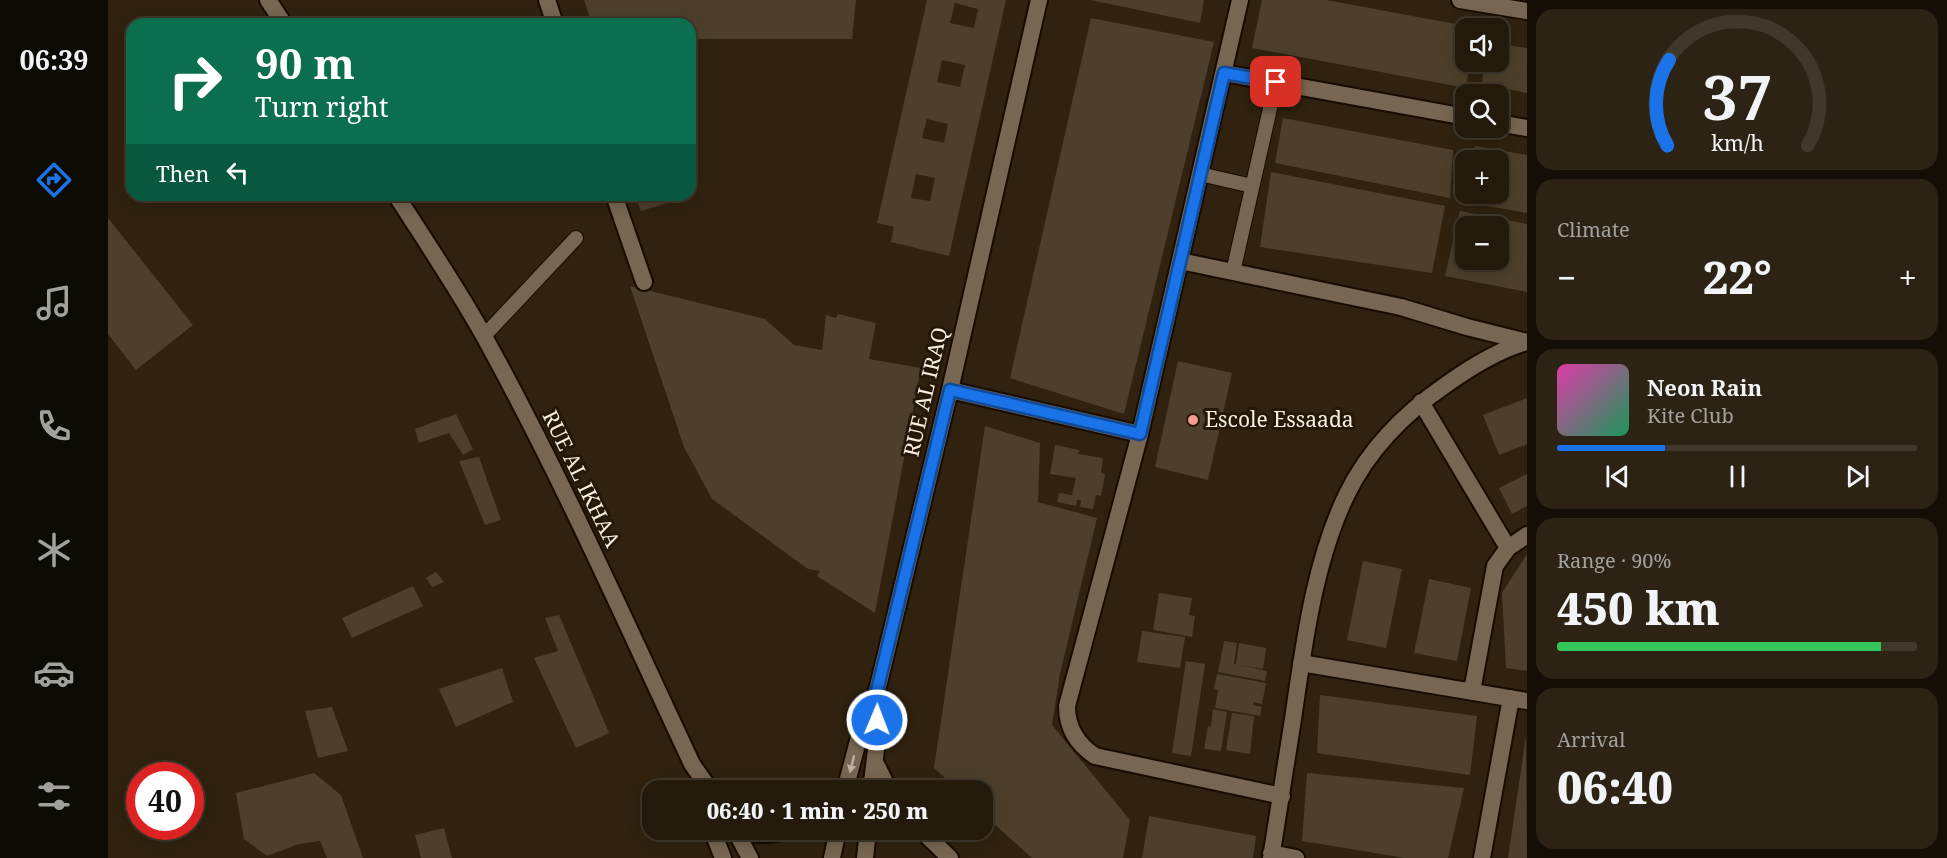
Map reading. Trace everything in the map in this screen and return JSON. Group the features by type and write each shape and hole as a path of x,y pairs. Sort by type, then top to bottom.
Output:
{"street":[{"path":"547,0 553,18"},
{"name":"RUE AL IRAQ","path":"848,780 859,737 875,699 950,390 1039,0"},
{"path":"1240,0 1140,434 1067,706 1071,730 1081,745 1095,756 1282,796"},
{"path":"1460,0 1527,11"},
{"path":"272,2 281,18"},
{"path":"1224,73 1455,115"},
{"path":"1509,125 1527,128"},
{"name":"RUE AL IKHAA","path":"400,201 452,281 484,336 587,542 692,764 703,780"},
{"path":"616,201 644,282"},
{"path":"1180,261 1401,307 1527,342"},
{"path":"1296,858 1271,856 1301,663 1322,560 1347,493 1377,447 1421,402 1487,358 1527,342"},
{"path":"950,390 1140,434"},
{"path":"1421,402 1508,548"},
{"path":"1472,691 1495,566 1508,548 1527,536"},
{"path":"1301,663 1519,700 1482,858"},
{"path":"872,780 876,742 875,699"},
{"path":"874,760 884,780"},
{"path":"692,764 696,780"},
{"path":"716,840 723,858"},
{"path":"741,840 750,858"},
{"path":"832,858 836,840"},
{"path":"865,858 867,840"},
{"path":"931,840 950,858"}],"lane":[{"path":"1233,272 1276,82"},
{"path":"1200,174 1252,186"},
{"path":"484,336 576,238"}],"building":[{"path":"584,0 856,0 852,39 696,39 696,18 590,18"},
{"path":"927,0 1006,0 949,256 891,242 894,227 877,223","holes":["955,3 978,9 974,28 950,23","942,60 965,65 960,87 937,82","927,119 948,124 944,143 922,138","916,174 935,178 930,201 911,198"]},
{"path":"1091,0 1204,0 1200,23"},
{"path":"1262,0 1326,0 1455,24 1455,72 1468,72 1467,84 1455,84 1455,86 1252,48"},
{"path":"1091,18 1214,42 1124,414 1010,378"},
{"path":"1509,46 1527,48 1527,93 1509,89 1509,84 1482,84 1483,72 1509,72"},
{"path":"1283,118 1453,150 1450,198 1275,163"},
{"path":"1475,146 1498,150 1475,150"},
{"path":"1509,152 1527,155 1527,213 1476,204 1509,204"},
{"path":"1271,172 1445,206 1432,273 1260,247"},
{"path":"637,201 670,201 670,202 641,211"},
{"path":"1460,211 1486,216 1459,216"},
{"path":"108,218 193,325 136,370 108,334"},
{"path":"1509,221 1527,224 1527,292 1445,276 1455,233 1455,270 1509,270"},
{"path":"630,286 765,319 794,345 822,350 826,315 836,318 838,314 876,323 869,359 921,368 875,613 817,576 820,571 808,569 712,499 684,447"},
{"name":"Escole Essaada","path":"1178,361 1232,373 1208,480 1155,467"},
{"path":"1527,398 1527,444 1499,455 1483,415"},
{"path":"456,414 473,449 463,455 449,433 419,443 415,429"},
{"path":"985,426 1040,443 1038,502 1097,518 1060,674 1052,725 1130,820 1123,858 1032,858 993,823 993,780 947,780 934,768"},
{"path":"1055,445 1079,450 1078,454 1103,458 1101,473 1105,474 1101,496 1096,495 1093,509 1080,507 1081,500 1077,500 1076,506 1057,502 1059,493 1072,495 1076,478 1050,474"},
{"path":"479,457 501,520 485,525 459,461"},
{"path":"1527,474 1527,506 1512,514 1499,488"},
{"path":"1527,554 1527,671 1506,668 1502,593"},
{"path":"1363,561 1402,569 1386,648 1347,640"},
{"path":"436,572 444,582 432,587 426,578"},
{"path":"1429,579 1471,588 1457,661 1414,653"},
{"path":"413,586 423,606 352,638 342,618"},
{"path":"1159,593 1192,598 1189,615 1195,616 1192,637 1153,630"},
{"path":"559,615 609,733 576,748 534,658 558,651 545,618"},
{"path":"1142,631 1185,637 1180,668 1137,662"},
{"path":"1224,641 1237,643 1234,664 1236,664 1239,643 1266,648 1263,669 1240,665 1267,671 1265,681 1218,672"},
{"path":"1186,661 1205,664 1191,756 1172,753"},
{"path":"502,668 513,702 456,727 439,689"},
{"path":"1217,674 1266,683 1262,704 1253,702 1253,705 1262,707 1260,716 1215,708 1218,690 1214,689"},
{"path":"1320,695 1477,716 1470,775 1317,753"},
{"path":"332,707 348,751 318,758 305,711"},
{"path":"1213,709 1227,712 1221,751 1204,749 1208,726 1211,727"},
{"path":"1232,713 1254,716 1250,754 1226,750"},
{"path":"1526,736 1527,858 1508,858"},
{"path":"314,773 341,795 363,858 327,858 320,841 299,844 267,856 244,839 236,793"},
{"path":"1307,773 1464,788 1448,858 1405,858 1302,841"},
{"path":"1149,816 1256,836 1253,858 1142,858"},
{"path":"444,828 452,858 421,858 415,835"}],"place":[{"name":"Escole Essaada","path":"1193,420"}],"route":[{"path":"877,720 875,699 950,390 1140,434 1224,73 1276,82"}]}
